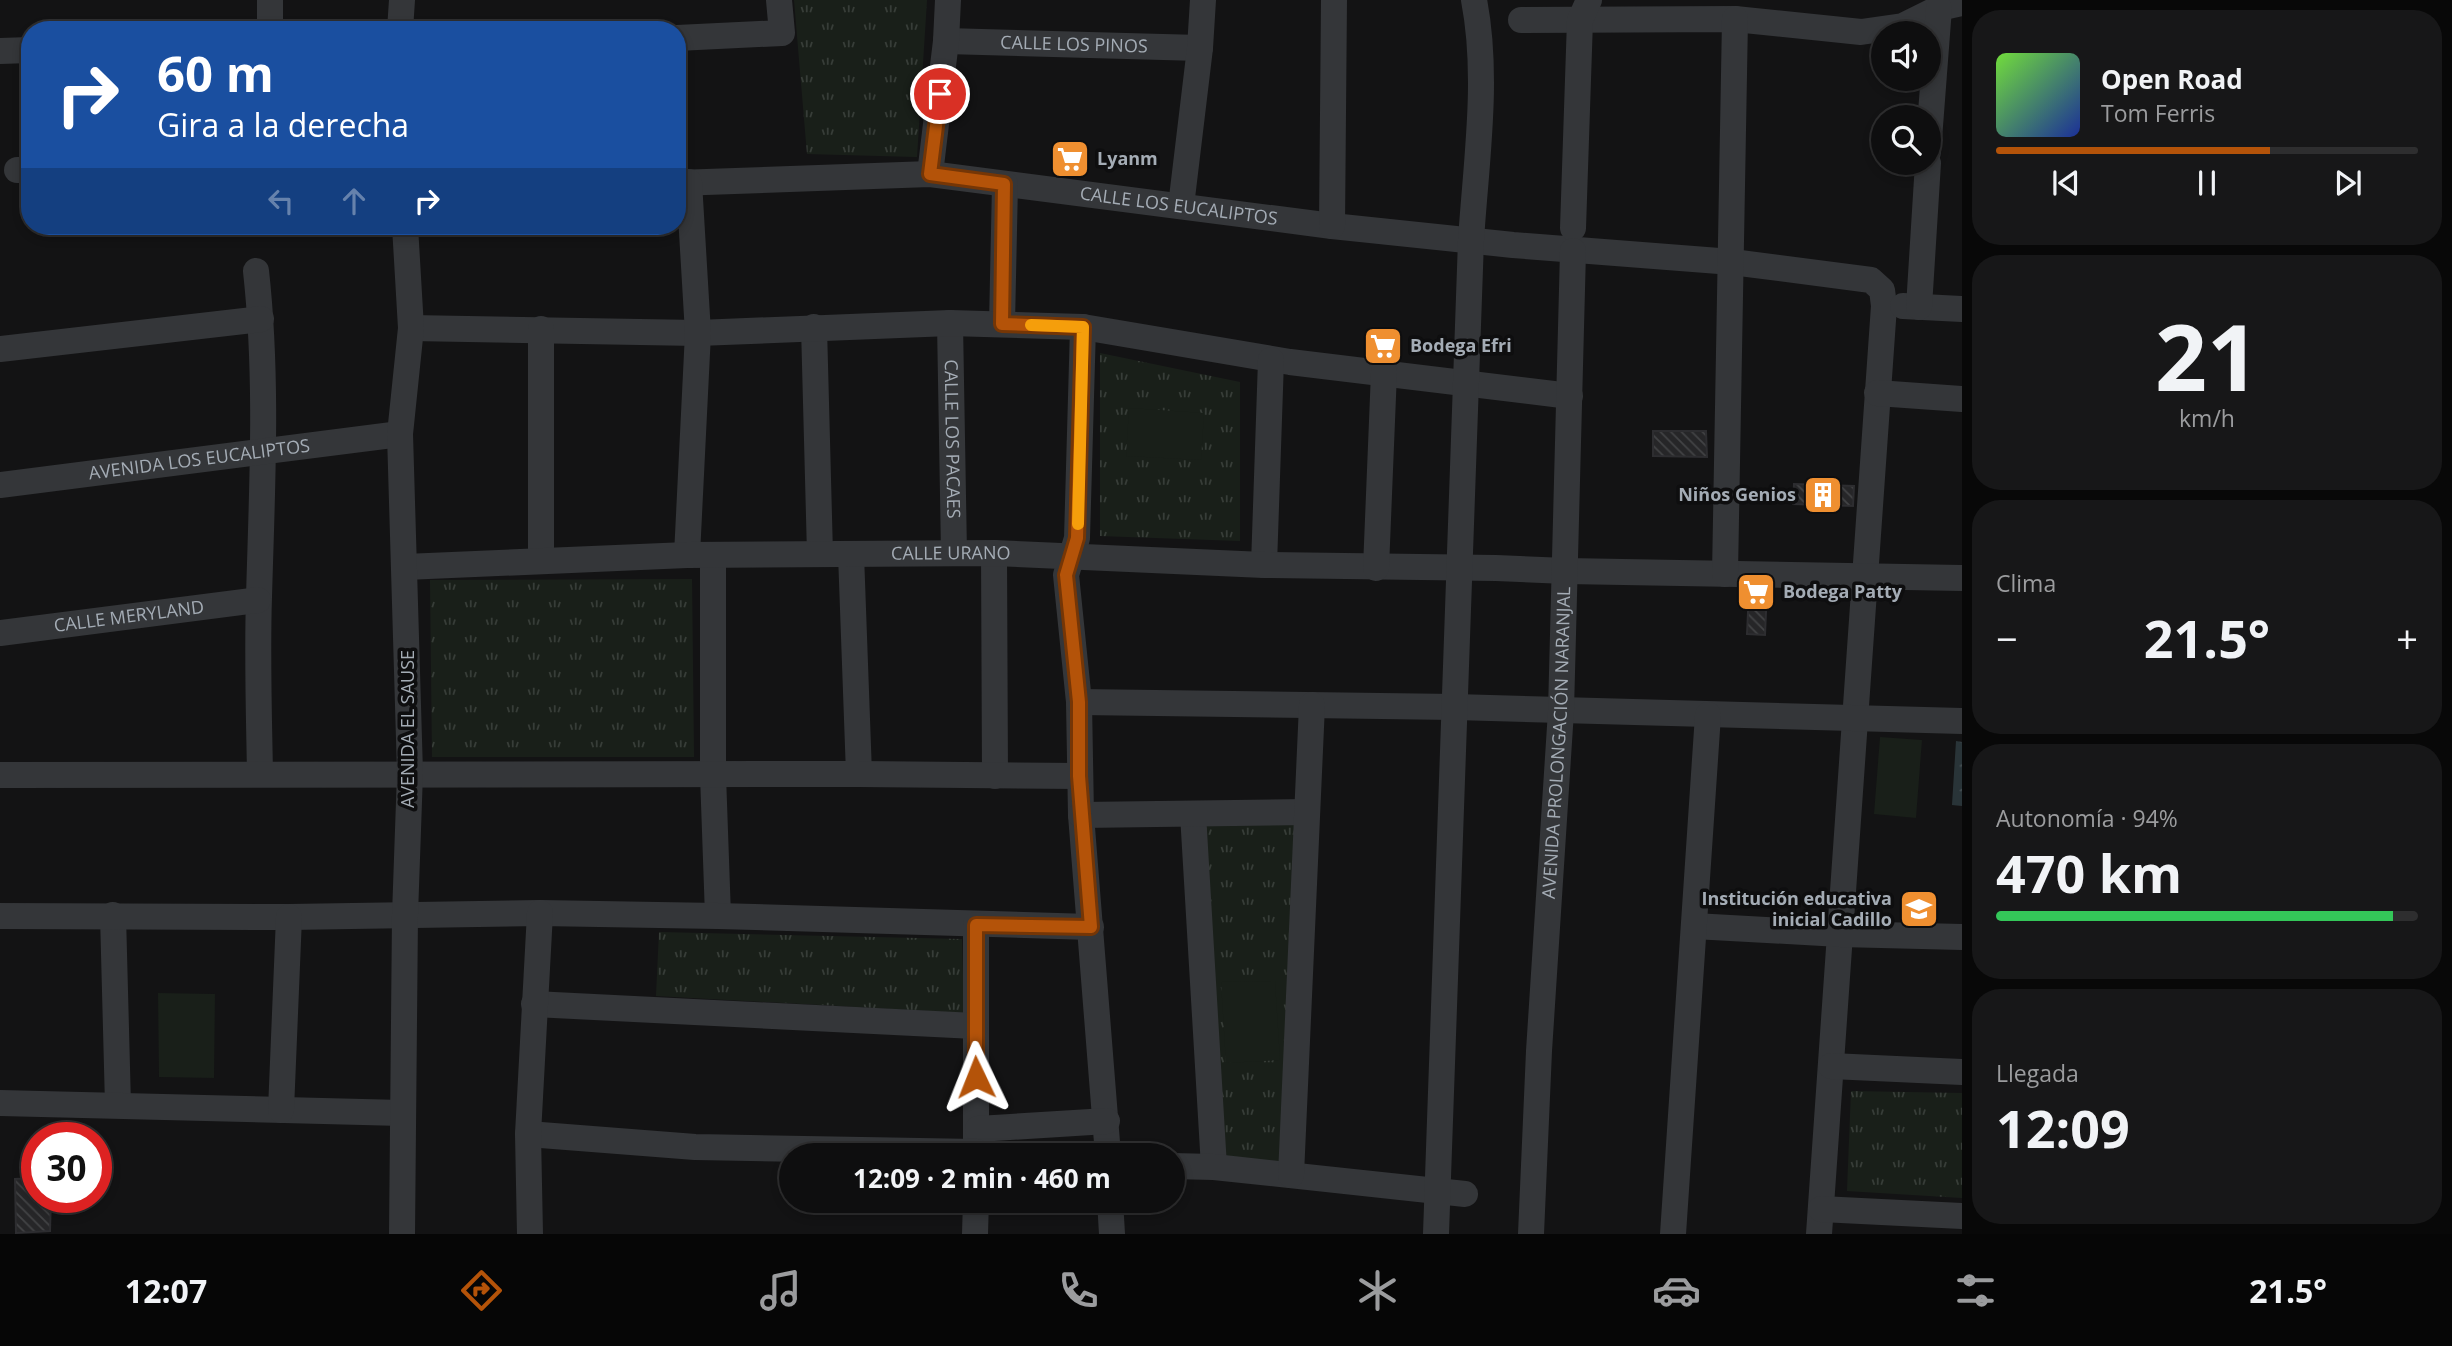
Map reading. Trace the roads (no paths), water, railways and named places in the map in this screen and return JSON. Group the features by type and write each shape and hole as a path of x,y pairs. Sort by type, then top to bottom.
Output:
{"street":[{"path":"270,0 270,21"},
{"path":"401,21 402,0"},
{"path":"686,38 782,33 779,0"},
{"path":"930,174 946,40 948,0"},
{"path":"1181,206 1200,48 1203,0"},
{"path":"1332,226 1334,0"},
{"path":"1436,1234 1471,240 1481,76 1479,26 1474,0"},
{"path":"1521,20 1585,10 1735,19 1861,32 1903,26 1950,6"},
{"path":"1935,105 1950,6"},
{"name":"AVENIDA PROLONGACIÓN NARANJAL","path":"1531,1234 1539,1051 1561,711 1573,239 1585,10"},
{"path":"1725,574 1735,19"},
{"name":"CALLE LOS PINOS","path":"946,40 1200,48"},
{"path":"0,51 21,50"},
{"name":"CALLE LOS EUCALIPTOS","path":"686,182 930,174 1332,226 1513,245 1573,239 1871,279 1882,290 1884,306"},
{"path":"1919,307 1927,175"},
{"path":"1002,324 1004,184"},
{"path":"686,212 698,333 700,555 718,915"},
{"name":"AVENIDA EL SAUSE","path":"402,1234 405,915 410,773 400,435 411,328 406,235"},
{"path":"256,271 261,319 264,452 258,600 260,774"},
{"path":"1962,309 1884,306 1820,1221 1962,1216"},
{"path":"0,349 261,319"},
{"path":"411,328 698,333 950,323 1083,327 1271,360 1570,396"},
{"name":"CALLE LOS PACAES","path":"950,323 954,553"},
{"path":"814,327 820,554"},
{"path":"1083,327 1077,538 1066,575 1079,702 1081,815 1108,1143"},
{"path":"541,329 541,561"},
{"path":"1264,565 1271,360"},
{"path":"1376,568 1384,372"},
{"path":"1877,393 1962,399"},
{"name":"AVENIDA LOS EUCALIPTOS","path":"0,485 400,435"},
{"path":"993,553 995,776"},
{"name":"CALLE URANO","path":"405,567 700,555 993,553 1376,568 1460,567 1962,578"},
{"path":"851,554 859,774"},
{"name":"CALLE MERYLAND","path":"0,633 258,600"},
{"path":"1079,702 1455,707 1962,721"},
{"path":"1291,1175 1312,705"},
{"path":"1673,1234 1708,715"},
{"path":"0,775 410,773 1079,776"},
{"path":"1081,815 1307,812"},
{"path":"1193,814 1214,1167"},
{"path":"530,1234 528,1134 540,913"},
{"path":"0,916 289,917 540,913 718,915 1091,927"},
{"path":"113,915 118,1105"},
{"path":"281,1110 289,917"},
{"path":"976,925 977,1143"},
{"path":"1694,926 1962,937"},
{"path":"534,1004 975,1026"},
{"path":"1831,1066 1962,1072"},
{"path":"0,1103 402,1113"},
{"path":"988,1143 1107,1121"},
{"path":"528,1134 695,1147 779,1146"},
{"path":"1185,1166 1214,1167 1465,1194"},
{"path":"975,1234 976,1213"},
{"path":"1111,1213 1112,1234"}],"water":[{"path":"1956,741 1962,742 1962,806 1952,805"}],"place":[{"name":"Lyanm","path":"1070,159"},
{"name":"Bodega Efri","path":"1383,346"},
{"name":"Niños Genios","path":"1823,495"},
{"name":"Bodega Patty","path":"1756,592"},
{"name":"Institución educativa inicial Cadillo","path":"1919,909"}]}
